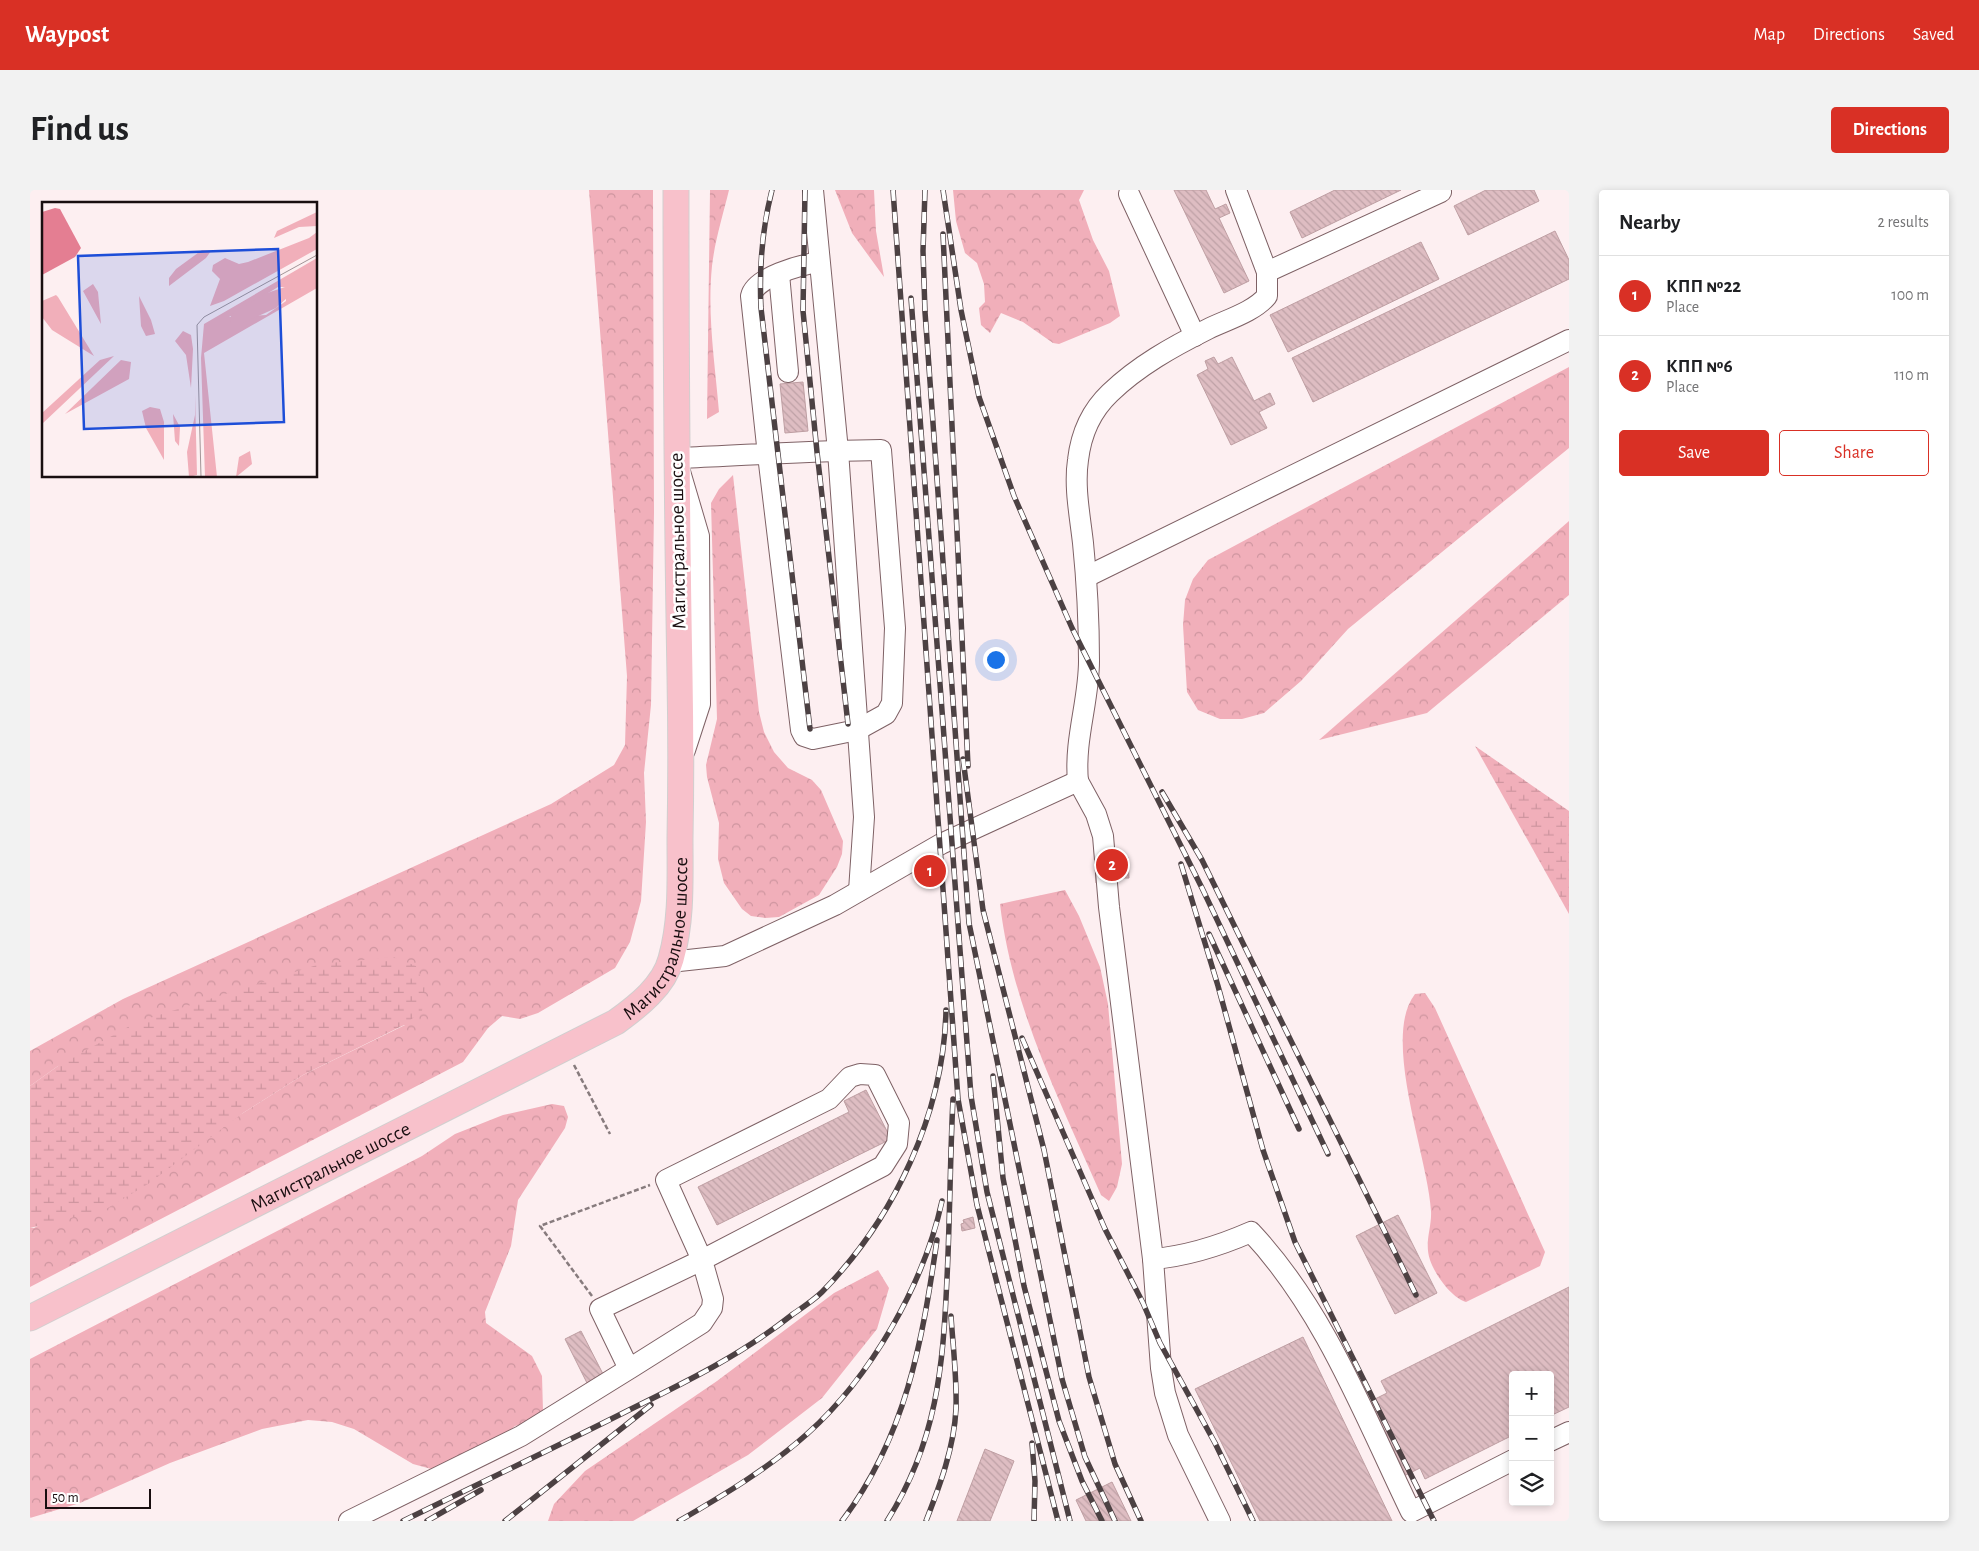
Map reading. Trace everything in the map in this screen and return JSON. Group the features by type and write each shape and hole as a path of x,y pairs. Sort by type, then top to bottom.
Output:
{"main road":[{"name":"Магистральное шоссе","path":"30,1318 616,1022 640,1005 656,986 670,962 678,930 681,760 676,458 676,190"}],"lane":[{"path":"814,190 819,262 838,451 864,817 859,891"},
{"path":"1220,1521 1178,1435 1167,1400 1161,1368 1153,1259 1111,926 1104,836 1096,814 1078,781 1077,751 1089,663 1086,577 1077,486 1077,462 1085,428 1099,404 1133,373 1195,336 1263,301 1268,291 1267,272 1236,190"},
{"path":"1267,272 1441,192 1440,190"},
{"path":"1129,194 1195,336"},
{"path":"676,458 768,455 838,451 881,450 894,628 892,703 886,714 857,730 813,739 804,736 801,730 768,455 751,296 755,286 804,264 819,262"},
{"path":"779,274 788,372"},
{"path":"1086,577 1569,340"},
{"path":"670,962 725,956 835,905 941,844 1078,781"},
{"path":"349,1521 521,1436 629,1369 702,1323 708,1315 713,1298 702,1260 666,1180 829,1099 850,1077 860,1074 875,1075 899,1123 898,1144 883,1166 702,1260 600,1308 629,1369"},
{"path":"1153,1259 1178,1257 1203,1251 1251,1232 1288,1275 1325,1334 1413,1516 1511,1461"},
{"path":"1554,1439 1569,1432"}],"path":[{"path":"566,1048 610,1134"},
{"path":"600,1308 540,1226 666,1180"}],"green space":[{"path":"589,190 653,190 654,512 651,705 644,773 646,822 641,901 630,942 615,968 538,1013 520,1019 502,1016 488,1028 463,1062 30,1287 30,1228 34,1228 243,1113 303,1075 405,1025 58,1066 30,1086 30,1051 123,999 551,804 614,765 625,745 627,676"},
{"path":"710,190 729,190 715,247 710,303 719,412 707,419"},
{"path":"835,190 874,190 876,231 884,277 852,233"},
{"path":"953,190 1084,190 1079,200 1093,240 1109,271 1120,316 1110,323 1059,344 1053,343 1023,322 1001,313 990,333 981,325 979,308 985,302 984,284 977,263 965,253 956,221"},
{"path":"1569,367 1569,448 1348,629 1301,681 1264,713 1242,719 1220,719 1198,710 1187,692 1183,625 1185,600 1193,579 1208,560"},
{"path":"733,475 759,712 764,732 774,752 788,768 812,780 821,790 843,841 842,854 837,867 819,895 779,917 751,916 742,909 724,883 718,859 719,823 707,777 706,765 717,719 711,503 719,489"},
{"path":"1569,521 1569,595 1427,713 1319,740"},
{"path":"1475,746 1569,811 1569,914"},
{"path":"1065,890 1079,916 1100,967 1108,1004 1122,1164 1117,1187 1109,1201 1101,1195 1054,1089 1026,1017 1006,942 1000,904"},
{"path":"393,957 416,966 425,987 422,1011 404,1025 303,1075 243,1113 148,1184 106,1209 30,1228 30,1086 58,1066 137,1022 320,964"},
{"path":"1425,993 1435,1008 1545,1252 1540,1266 1466,1302 1455,1296 1440,1279 1432,1266 1428,1253 1431,1211 1409,1098 1404,1067 1403,1038 1406,1013 1415,994"},
{"path":"552,1104 564,1106 568,1117 565,1128 518,1200 511,1246 485,1312 486,1323 532,1356 542,1376 543,1411 536,1420 515,1426 479,1455 435,1470 413,1464 354,1429 332,1422 308,1420 262,1429 170,1463 80,1503 30,1518 30,1359 422,1156 455,1134 503,1115"},
{"path":"878,1270 889,1288 877,1329 822,1398 748,1455 633,1521 548,1521 554,1504 585,1471 717,1381 834,1293"}],"building":[{"path":"1174,190 1206,190 1215,209 1226,204 1230,213 1219,218 1249,281 1224,293"},
{"path":"1335,190 1401,190 1302,238 1290,212"},
{"path":"1486,190 1534,190 1539,201 1468,235 1454,206"},
{"path":"1555,231 1569,260 1569,279 1313,402 1292,358"},
{"path":"1421,242 1439,279 1288,352 1270,315"},
{"path":"1214,357 1218,364 1232,357 1254,401 1270,393 1275,404 1259,412 1267,428 1231,445 1197,375 1208,369 1205,361"},
{"path":"803,382 808,431 785,433 780,384"},
{"path":"1114,846 1115,858 1128,857 1129,878 1123,878 1123,873 1116,873 1117,882 1096,883 1094,847"},
{"path":"925,866 934,866 935,877 925,877"},
{"path":"866,1090 891,1139 717,1225 698,1187 849,1112 844,1101"},
{"path":"1398,1215 1437,1293 1395,1314 1356,1236"},
{"path":"973,1217 975,1228 962,1231 961,1224 964,1223 963,1220"},
{"path":"1569,1287 1569,1407 1554,1414 1554,1371 1509,1371 1509,1437 1425,1479 1420,1468 1406,1475 1369,1402 1387,1393 1381,1381"},
{"path":"581,1331 603,1374 587,1383 565,1339"},
{"path":"1303,1337 1392,1521 1260,1521 1195,1389"},
{"path":"985,1449 1014,1461 990,1521 957,1521"},
{"path":"1112,1482 1131,1521 1086,1521 1076,1500"}],"railway":[{"path":"772,190 762,248 761,308 810,729"},
{"path":"805,190 803,311 848,724"},
{"path":"893,190 958,1099 977,1205 1058,1521"},
{"path":"925,190 923,251 925,312 969,923 1062,1379 1085,1457 1115,1521"},
{"path":"943,190 961,310 979,397 1014,496 1072,628 1202,888 1328,1154"},
{"path":"943,234 968,766"},
{"path":"911,298 971,1096 987,1192 1070,1521"},
{"path":"963,759 983,910 1044,1150 1089,1377 1115,1464 1141,1521"},
{"path":"1162,792 1202,860 1416,1295"},
{"path":"1181,864 1218,986 1263,1150 1295,1242 1434,1521"},
{"path":"1209,934 1299,1129"},
{"path":"403,1521 693,1378 754,1342 819,1295 848,1263 871,1232 892,1198 910,1162 925,1125 936,1087 943,1049 946,1010"},
{"path":"1022,1038 1105,1229 1143,1303 1160,1343 1215,1443 1253,1521"},
{"path":"993,1076 1003,1178 1024,1286 1059,1421 1082,1481 1102,1521"},
{"path":"887,1521 904,1492 917,1462 927,1433 939,1373 947,1278 953,1099"},
{"path":"679,1521 762,1470 807,1434 853,1385 892,1327 908,1296 934,1233 942,1201"},
{"path":"842,1521 864,1489 882,1456 908,1387 925,1315 937,1240"},
{"path":"926,1521 946,1466 955,1424 956,1386 951,1316"},
{"path":"505,1521 651,1405"},
{"path":"1032,1443 1035,1481 1034,1521"},
{"path":"427,1521 481,1490"}],"place":[{"name":"КПП №6","path":"1112,865"},
{"name":"КПП №22","path":"930,871"}]}
